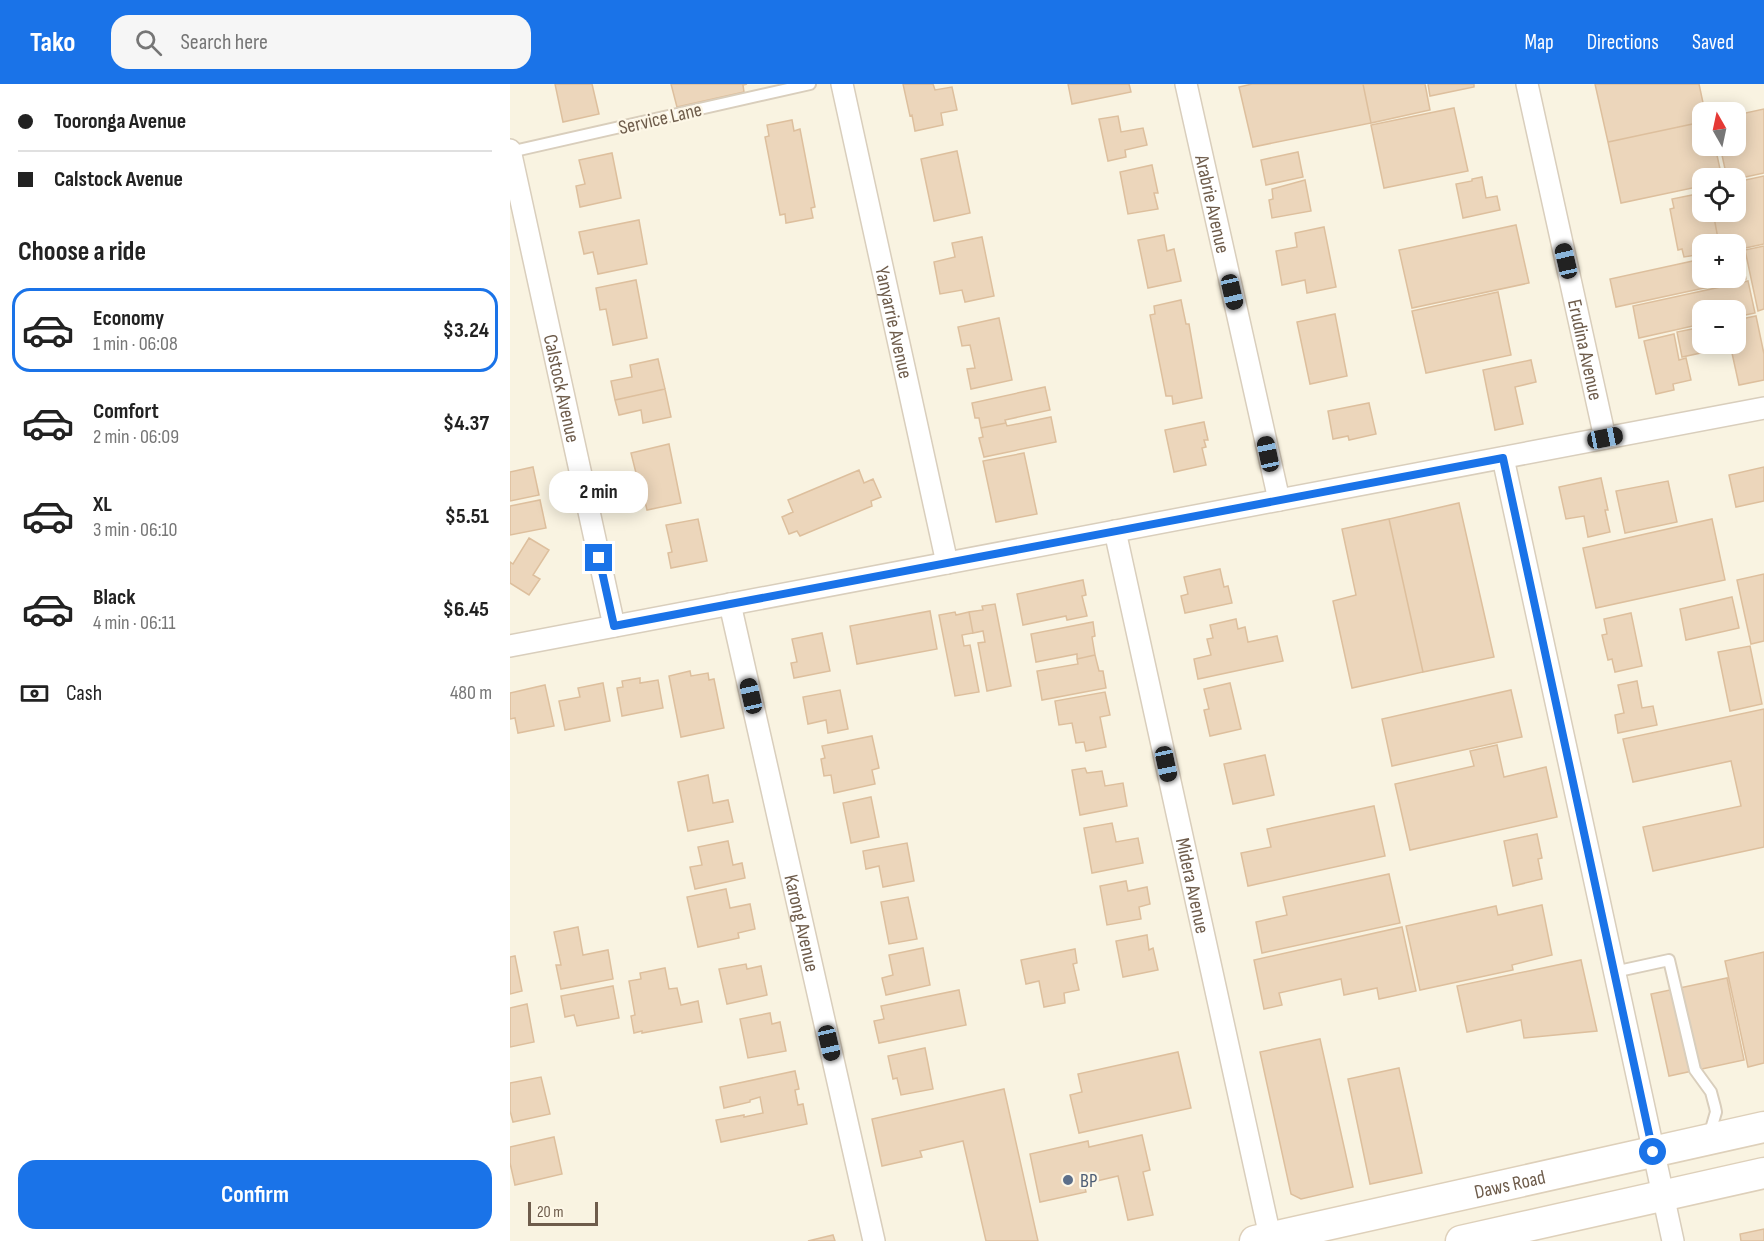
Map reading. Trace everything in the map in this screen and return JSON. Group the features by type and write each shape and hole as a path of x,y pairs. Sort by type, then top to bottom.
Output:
{"main road":[{"name":"Daws Road","path":"1265,1240 1764,1127"},
{"path":"1461,1241 1764,1173"}],"street":[{"name":"Yanyarrie Avenue","path":"842,84 948,563"},
{"name":"Arabrie Avenue","path":"1186,84 1279,500"},
{"name":"Erudina Avenue","path":"1527,84 1605,438"},
{"name":"Calstock Avenue","path":"510,151 513,176 614,626"},
{"path":"510,646 1764,408"},
{"path":"1503,458 1673,1241"},
{"name":"Midera Avenue","path":"1115,531 1265,1240"},
{"name":"Karong Avenue","path":"730,604 873,1241"}],"lane":[{"name":"Service Lane","path":"510,151 810,84"},
{"path":"1614,972 1669,960 1695,1070 1711,1092 1715,1107 1716,1112 1708,1139"}],"building":[{"path":"555,84 592,84 599,114 563,122"},
{"path":"671,84 747,84 743,85 744,92 677,107"},
{"path":"903,84 933,84 935,90 952,87 957,110 941,113 943,125 915,131"},
{"path":"1068,84 1129,84 1131,92 1072,104"},
{"path":"1252,84 1363,84 1371,123 1253,147 1239,87"},
{"path":"1363,84 1425,84 1430,110 1371,123"},
{"path":"1428,84 1474,84 1474,87 1430,96"},
{"path":"1595,84 1699,84 1703,102 1692,102 1692,124 1608,142"},
{"path":"1454,108 1468,171 1384,188 1371,125"},
{"path":"1764,109 1764,173 1746,177 1746,168 1725,168 1722,156 1746,156 1746,113"},
{"path":"1118,116 1121,132 1143,128 1147,145 1125,150 1126,157 1108,161 1099,119"},
{"path":"792,120 794,131 800,129 815,207 811,208 813,218 786,223 785,214 780,215 765,137 769,136 767,125"},
{"path":"1692,124 1692,156 1717,156 1720,168 1692,168 1692,188 1621,203 1608,142"},
{"path":"957,151 970,213 934,221 921,159"},
{"path":"1298,152 1303,177 1266,185 1261,160"},
{"path":"612,153 621,198 580,207 576,186 585,184 579,160"},
{"path":"1152,165 1158,193 1154,193 1158,209 1128,214 1120,172"},
{"path":"1764,176 1764,244 1746,248 1746,234 1717,234 1715,222 1746,222 1746,180"},
{"path":"1482,177 1486,198 1497,196 1500,210 1463,218 1456,184"},
{"path":"1305,180 1311,211 1272,218 1269,200 1273,199 1272,189"},
{"path":"1692,195 1692,222 1715,222 1717,234 1692,234 1692,256 1684,257 1682,249 1678,250 1670,209 1674,208 1672,199"},
{"path":"639,220 647,264 598,274 593,252 584,254 579,232"},
{"path":"1516,225 1529,283 1412,308 1399,250"},
{"path":"1324,227 1336,287 1307,293 1305,280 1282,285 1276,251 1297,247 1295,233"},
{"path":"1164,235 1167,251 1174,249 1181,281 1148,288 1138,240"},
{"path":"982,237 994,296 965,302 962,290 940,294 934,262 955,257 952,243"},
{"path":"1764,246 1764,309 1758,311 1746,255 1746,250"},
{"path":"1692,261 1692,288 1704,288 1616,307 1610,279"},
{"path":"636,280 647,338 613,345 606,309 600,310 596,288"},
{"path":"1746,281 1748,281 1755,313 1746,315 1746,300 1692,300 1692,326 1639,338 1633,306 1716,288 1746,288"},
{"path":"1498,292 1511,355 1426,373 1412,311"},
{"path":"1181,300 1186,324 1189,324 1202,398 1173,404 1172,396 1166,396 1150,315 1155,314 1154,306"},
{"path":"1335,314 1347,376 1310,384 1297,322"},
{"path":"1756,316 1764,354 1764,380 1739,385 1732,354 1746,354 1746,318"},
{"path":"999,318 1012,380 971,389 967,369 975,368 970,345 962,346 958,327"},
{"path":"1692,329 1692,354 1696,354 1682,357 1677,332"},
{"path":"1674,334 1679,360 1686,358 1691,380 1673,384 1674,390 1656,394 1644,341"},
{"path":"658,359 665,389 615,400 611,381 632,377 630,365"},
{"path":"1531,360 1536,382 1515,387 1523,424 1495,430 1483,370"},
{"path":"1045,387 1050,410 981,428 979,418 975,418 972,403"},
{"path":"665,389 671,417 643,423 641,410 619,415 615,400"},
{"path":"1369,403 1376,434 1349,440 1348,436 1333,439 1328,411"},
{"path":"1051,417 1056,442 984,457 979,438 983,437 981,428 1006,423 1007,426"},
{"path":"1204,422 1208,440 1204,440 1206,447 1202,448 1206,465 1174,472 1165,430"},
{"path":"669,444 681,503 647,510 631,453"},
{"path":"1024,453 1037,514 996,522 983,461"},
{"path":"533,467 539,495 510,501 510,472"},
{"path":"1764,467 1764,501 1736,507 1729,475"},
{"path":"859,470 864,483 873,479 881,497 871,501 872,506 800,536 797,531 789,534 782,517 793,512 788,500"},
{"path":"1601,478 1610,532 1588,537 1584,516 1566,519 1559,487"},
{"path":"1668,481 1677,522 1625,533 1616,491"},
{"path":"540,500 546,528 510,535 510,506"},
{"path":"1459,503 1494,657 1423,672 1389,519"},
{"path":"698,519 707,561 671,568 668,553 672,552 666,525"},
{"path":"1389,519 1423,672 1352,688 1333,601 1356,595 1342,529"},
{"path":"1712,519 1725,580 1596,608 1583,548"},
{"path":"529,538 549,550 533,575 540,579 529,595 510,583 510,562 513,564"},
{"path":"1220,569 1224,587 1228,586 1232,603 1185,613 1181,596 1188,594 1184,577"},
{"path":"1764,574 1764,641 1751,644 1737,580"},
{"path":"1083,580 1086,595 1082,596 1087,616 1067,620 1066,616 1023,625 1017,594"},
{"path":"1732,597 1739,628 1686,640 1680,609"},
{"path":"995,604 1011,686 987,691 978,643 985,642 983,631 973,633 969,612 983,610 982,606"},
{"path":"930,611 937,649 857,664 850,626"},
{"path":"955,612 956,615 969,612 973,633 962,635 964,646 970,645 979,692 955,696 939,615"},
{"path":"1631,613 1642,666 1615,672 1612,659 1608,660 1602,635 1607,634 1604,619"},
{"path":"1236,619 1238,629 1245,627 1248,642 1277,636 1283,661 1198,679 1194,659 1211,655 1207,639 1213,638 1210,625"},
{"path":"1093,622 1095,636 1092,637 1095,655 1077,659 1077,654 1036,662 1031,634"},
{"path":"822,633 830,671 794,678 791,663 797,662 792,639"},
{"path":"1750,646 1762,704 1730,711 1718,652"},
{"path":"1095,655 1099,671 1103,671 1106,688 1042,700 1037,671 1078,664 1077,659"},
{"path":"690,671 691,676 708,673 709,680 714,679 724,728 681,737 669,676"},
{"path":"640,678 640,683 658,680 663,708 622,716 617,688 623,687 622,681"},
{"path":"1637,681 1642,708 1653,706 1657,725 1618,733 1615,715 1624,713 1618,685"},
{"path":"603,683 610,721 565,730 559,701 580,697 578,688"},
{"path":"1230,683 1241,729 1210,736 1204,710 1209,709 1204,689"},
{"path":"545,685 554,726 518,733 515,718 510,719 510,693"},
{"path":"840,690 848,729 828,733 826,720 808,724 803,697"},
{"path":"1511,690 1522,737 1392,766 1382,719"},
{"path":"1105,692 1110,715 1100,717 1106,747 1086,751 1084,742 1076,743 1072,723 1059,725 1055,701"},
{"path":"1764,709 1764,847 1653,871 1643,827 1741,806 1731,761 1633,782 1623,739"},
{"path":"872,736 879,768 872,770 875,784 834,793 831,775 824,776 821,759 825,758 822,746"},
{"path":"1497,745 1504,777 1546,767 1557,817 1410,850 1395,784 1474,766 1470,751"},
{"path":"1265,755 1274,795 1233,804 1224,764"},
{"path":"1085,768 1087,773 1102,771 1105,786 1123,783 1127,806 1080,815 1072,770"},
{"path":"708,775 713,803 728,800 733,822 688,831 678,782"},
{"path":"871,797 879,837 851,843 843,803"},
{"path":"1374,806 1385,856 1248,886 1241,853 1271,847 1267,829"},
{"path":"1112,823 1116,842 1138,838 1143,863 1092,873 1084,828"},
{"path":"1537,834 1542,858 1538,859 1542,879 1513,886 1504,841"},
{"path":"728,841 733,865 742,863 745,878 695,889 690,867 702,865 698,847"},
{"path":"907,843 914,881 883,887 879,866 866,869 863,851"},
{"path":"1389,874 1400,923 1262,953 1256,922 1287,915 1283,897"},
{"path":"1126,881 1128,891 1147,887 1150,904 1139,907 1141,919 1107,925 1100,886"},
{"path":"726,889 730,908 750,904 755,929 738,933 739,938 698,947 687,897"},
{"path":"908,897 917,939 889,944 881,902"},
{"path":"1542,905 1552,955 1512,965 1513,970 1420,990 1406,926 1496,906 1498,915"},
{"path":"578,927 583,955 608,950 613,979 561,989 556,965 561,965 554,932"},
{"path":"1402,927 1416,991 1379,999 1377,988 1344,995 1341,979 1279,993 1282,1005 1264,1009 1254,960"},
{"path":"1147,935 1149,950 1153,948 1158,970 1123,977 1116,941"},
{"path":"923,948 930,985 886,995 882,978 893,975 889,955"},
{"path":"1075,949 1077,963 1073,964 1079,990 1064,993 1065,1003 1044,1007 1039,981 1026,984 1021,960"},
{"path":"1764,952 1764,1063 1748,1067 1725,961"},
{"path":"515,956 522,991 510,994 510,957"},
{"path":"1581,960 1597,1031 1524,1038 1521,1020 1467,1032 1457,986"},
{"path":"746,964 747,969 761,966 767,995 727,1004 719,969"},
{"path":"665,968 669,989 677,988 681,1005 698,1001 702,1022 634,1033 631,1016 635,1015 629,981 641,979 640,973"},
{"path":"1727,978 1744,1060 1669,1076 1651,994"},
{"path":"613,986 619,1018 577,1026 574,1015 565,1017 561,996"},
{"path":"959,990 966,1025 879,1043 874,1021 884,1019 881,1006"},
{"path":"527,1004 534,1042 510,1047 510,1008"},
{"path":"770,1013 772,1024 780,1022 786,1051 748,1058 740,1019"},
{"path":"1320,1039 1353,1187 1301,1199 1291,1194 1260,1052"},
{"path":"925,1048 933,1089 901,1095 897,1078 893,1079 888,1056"},
{"path":"1178,1052 1191,1108 1079,1133 1070,1095 1082,1092 1078,1074"},
{"path":"1399,1068 1422,1173 1370,1184 1348,1079"},
{"path":"795,1071 799,1089 795,1090 798,1105 803,1104 807,1124 721,1142 716,1120 763,1113 760,1097 750,1102 724,1108 720,1087"},
{"path":"541,1077 550,1114 513,1122 510,1111 510,1083"},
{"path":"1004,1089 1038,1241 986,1241 963,1141 920,1151 922,1157 882,1166 872,1119"},
{"name":"BP","path":"1142,1135 1150,1170 1143,1172 1153,1215 1128,1220 1118,1176 1084,1184 1086,1192 1040,1202 1030,1154 1088,1141 1089,1147"},
{"path":"554,1137 562,1174 515,1185 510,1163 510,1147"},
{"path":"1764,1229 1764,1241 1741,1241 1740,1234"},
{"path":"833,1235 835,1241 808,1241"}],"place":[{"name":"BP","path":"1068,1180"}],"route":[{"path":"599,558 614,626 1503,458 1653,1152"}]}
